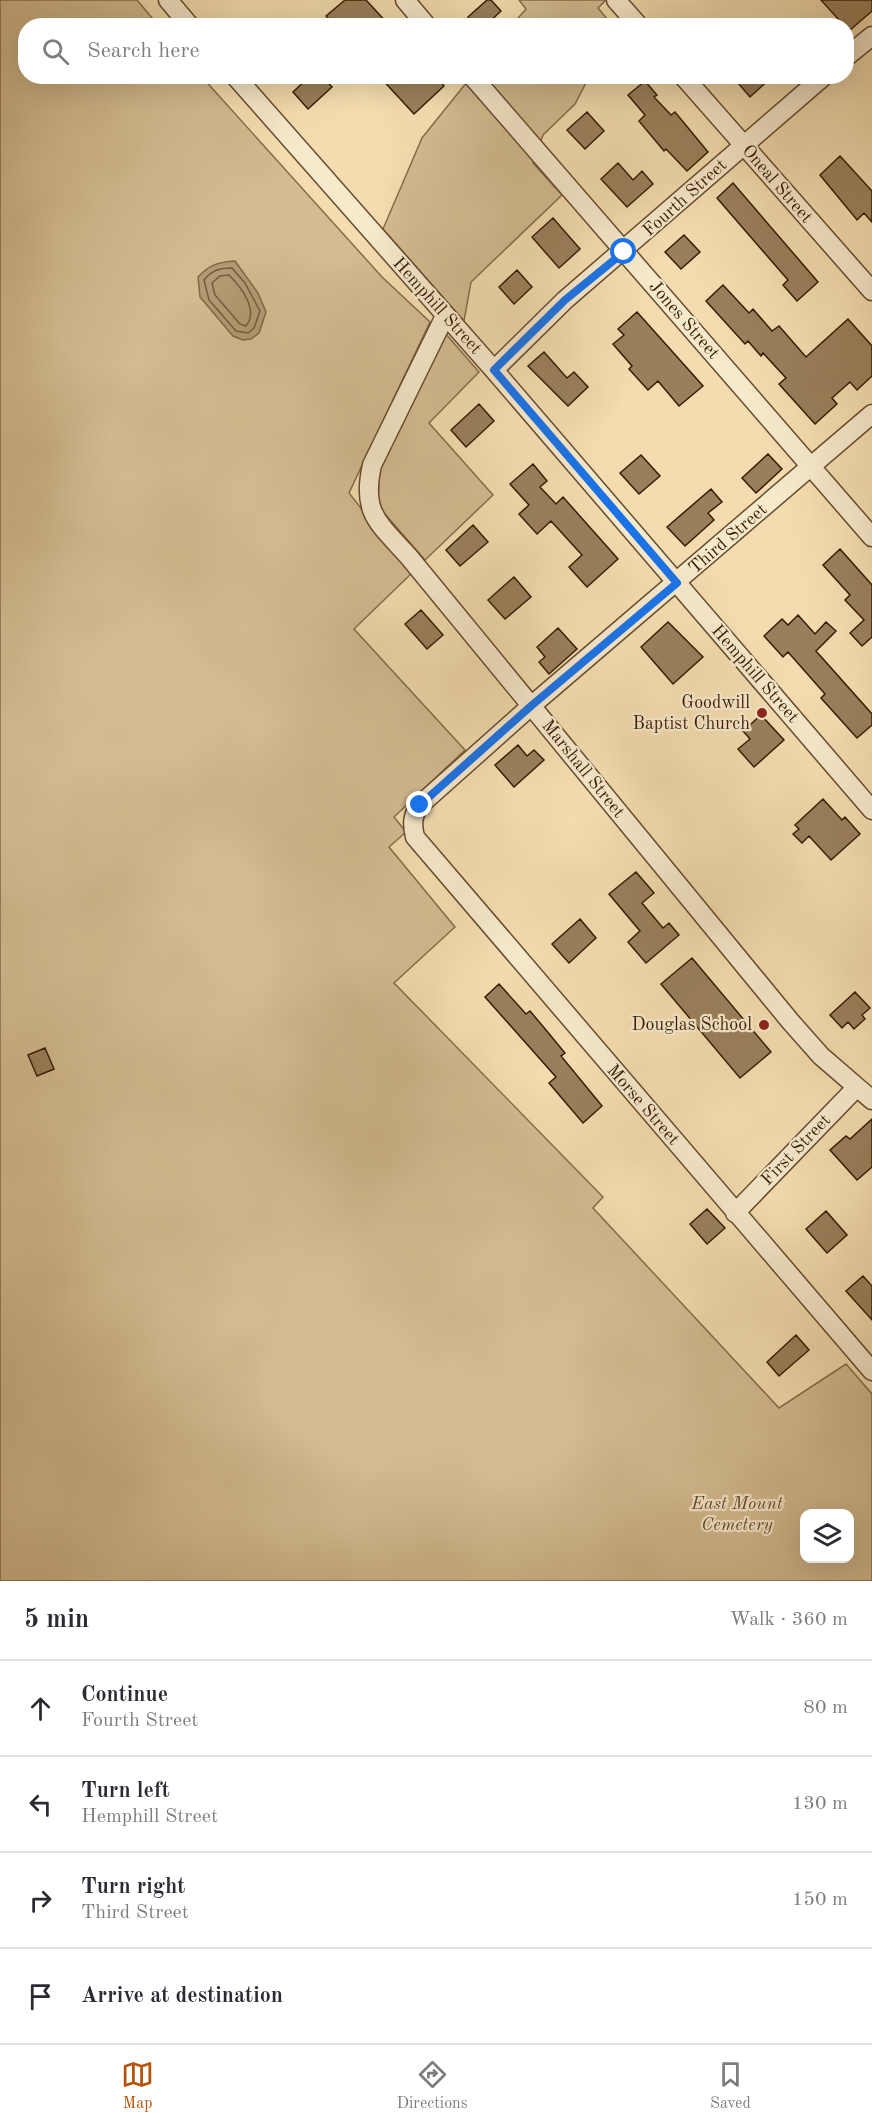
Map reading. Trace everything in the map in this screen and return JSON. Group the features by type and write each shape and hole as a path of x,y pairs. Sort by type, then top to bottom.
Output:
{"street":[{"path":"168,0 183,18"},
{"path":"405,0 420,18"},
{"path":"616,0 632,18"},
{"path":"854,51 872,36"},
{"name":"Hemphill Street","path":"242,84 870,802"},
{"name":"Jones Street","path":"479,84 872,537"},
{"name":"Oneal Street","path":"690,84 872,291"},
{"name":"Fourth Street","path":"494,370 565,300 624,252 815,84"},
{"name":"Marshall Street","path":"445,316 372,465 368,482 369,508 375,519 790,1021 821,1056 872,1100"},
{"name":"Third Street","path":"416,837 412,820 420,805 531,706 872,414"},
{"name":"Morse Street","path":"416,837 872,1371"},
{"name":"First Street","path":"735,1213 857,1087"}],"green space":[{"name":"East Mount Cemetery","path":"0,0 137,0 152,18 18,18 18,84 208,84 382,277 430,322 349,493 412,573 354,629 465,750 394,817 406,832 389,847 455,927 394,983 603,1197 593,1208 779,1408 846,1364 872,1394 872,1581 0,1581"},
{"path":"519,0 606,0 598,8 606,18 518,18 526,9"},
{"path":"465,84 585,84 575,104 543,135 533,163 562,195 471,282 464,321 383,229 422,138"},
{"path":"445,333 479,372 429,423 493,495 425,560 378,506 379,470"}],"water":[{"path":"235,261 258,293 266,312 259,333 251,339 243,340 233,336 200,297 198,277 214,265"}],"building":[{"path":"345,0 366,0 383,18 328,18 326,16"},
{"path":"487,0 491,0 501,11 494,18 468,17"},
{"path":"821,0 872,0 872,11 854,27 854,18 837,18"},
{"path":"302,84 329,84 332,87 308,109 293,92"},
{"path":"386,84 442,84 444,86 414,114"},
{"path":"641,84 648,84 657,95 654,97 671,115 675,112 708,152 687,171 666,149 664,151 639,121 645,115 628,95"},
{"path":"739,84 764,84 750,97"},
{"path":"587,112 604,131 585,149 567,130"},
{"path":"840,156 872,191 872,222 864,213 857,220 820,175"},
{"path":"618,163 633,180 642,171 653,184 627,207 601,179"},
{"path":"733,183 818,282 797,301 783,285 788,280 717,198"},
{"path":"553,218 580,249 559,268 532,237"},
{"path":"684,235 700,252 681,269 665,252"},
{"path":"517,270 532,287 514,304 499,287"},
{"path":"723,285 749,313 753,309 772,331 779,326 806,357 848,319 872,346 872,376 857,390 850,382 832,398 837,404 815,424 779,384 786,378 763,353 761,356 748,341 745,344 706,301"},
{"path":"637,312 703,386 679,406 658,381 648,390 629,369 632,366 613,344 624,335 618,329"},
{"path":"544,352 567,378 574,372 588,387 568,406 528,366"},
{"path":"479,404 494,421 466,447 451,430"},
{"path":"768,454 782,469 756,493 742,478"},
{"path":"641,455 660,476 639,494 620,473"},
{"path":"533,464 547,481 540,487 556,504 563,497 618,559 587,587 569,567 582,555 551,521 537,534 519,514 529,505 510,484"},
{"path":"711,489 722,502 708,513 714,520 685,546 667,527"},
{"path":"473,525 488,542 460,566 446,550"},
{"path":"840,549 872,585 872,637 862,646 850,633 864,620 845,600 850,595 823,565"},
{"path":"514,577 531,597 505,619 488,600"},
{"path":"421,610 443,635 427,649 405,624"},
{"path":"798,615 815,634 826,622 836,631 816,651 872,714 872,725 857,738 821,698 825,694 788,652 783,657 764,636 782,619 788,625"},
{"path":"668,622 703,657 673,684 641,647"},
{"path":"558,628 577,649 549,674 539,662 545,657 537,647"},
{"path":"761,715 784,740 754,767 738,749 750,739 743,731"},
{"path":"518,745 527,756 534,750 544,760 514,787 495,765"},
{"path":"823,799 842,820 845,817 860,834 831,860 809,836 802,843 793,834 799,829 795,825"},
{"path":"636,872 654,893 642,903 663,928 669,923 679,935 646,963 628,942 640,931 609,894"},
{"path":"580,919 596,938 569,963 552,944"},
{"path":"692,958 771,1052 740,1078 661,984"},
{"path":"499,984 526,1014 530,1011 565,1053 561,1056 602,1106 583,1123 549,1083 556,1077 485,997"},
{"path":"855,992 870,1008 862,1015 865,1019 854,1029 848,1022 842,1028 830,1015"},
{"path":"45,1048 54,1069 37,1076 28,1055"},
{"path":"872,1119 872,1167 857,1180 830,1150 846,1136 850,1139"},
{"path":"707,1209 725,1228 707,1244 690,1224"},
{"path":"826,1211 847,1235 827,1253 806,1229"},
{"path":"863,1276 872,1286 872,1320 846,1291"},
{"path":"796,1335 809,1350 779,1376 767,1362"}],"place":[{"name":"Goodwill Baptist Church","path":"762,713"},
{"name":"Douglas School","path":"764,1025"}],"route":[{"path":"420,805 531,706 677,583 494,370 565,300 624,252"}]}
